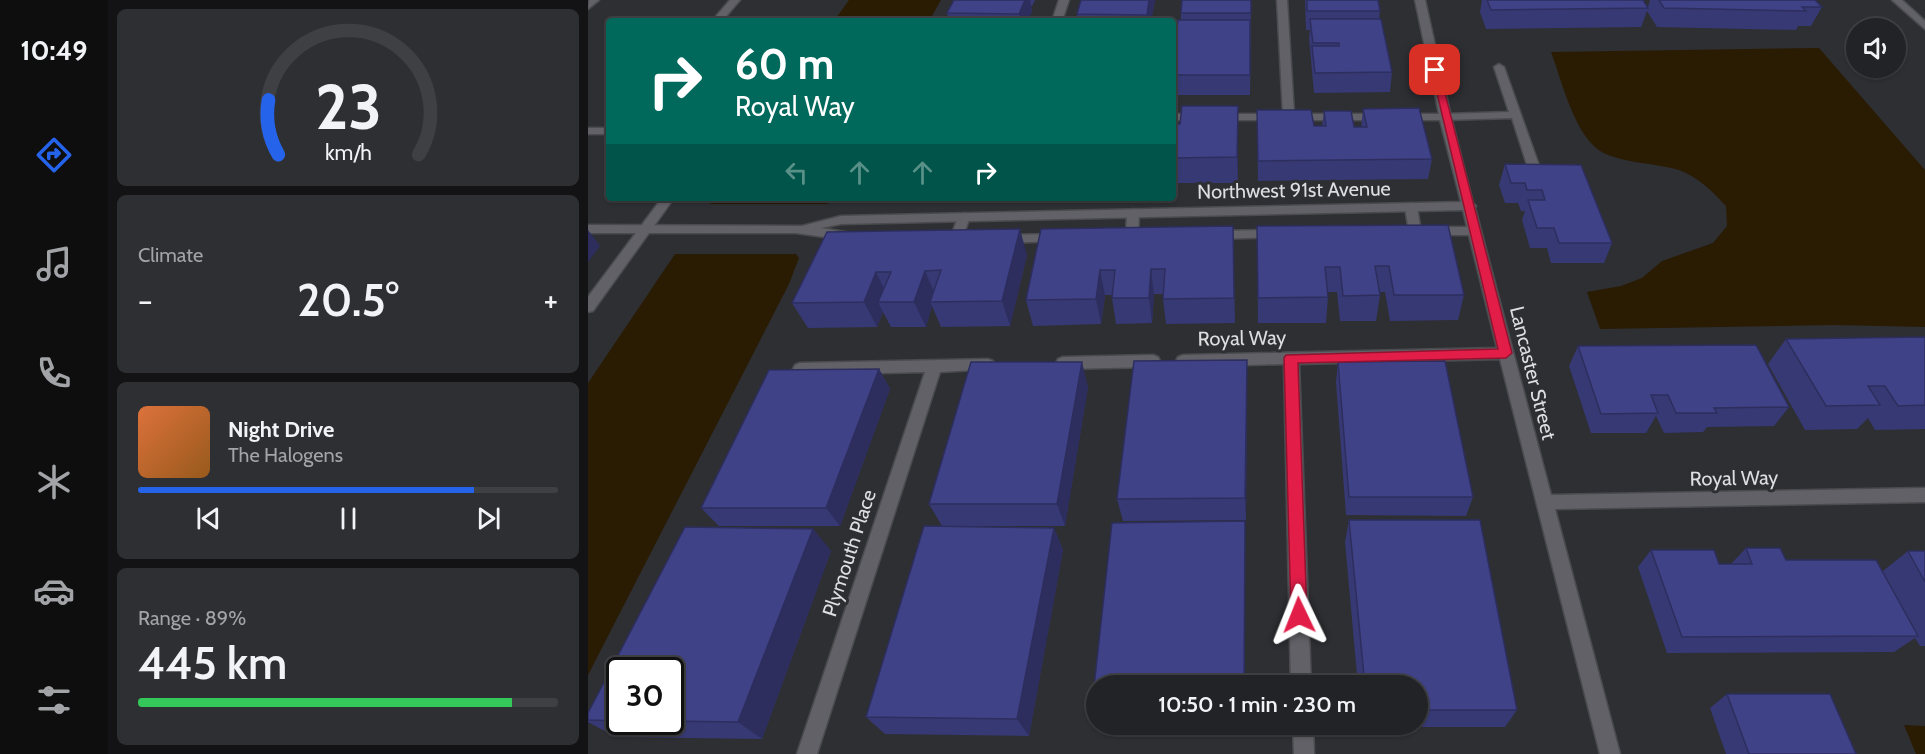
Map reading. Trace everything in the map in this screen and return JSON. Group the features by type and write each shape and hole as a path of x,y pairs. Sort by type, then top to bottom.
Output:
{"street":[{"path":"588,6 594,0"},
{"path":"720,18 735,0"},
{"path":"1058,18 1064,0"},
{"path":"1282,0 1290,117"},
{"name":"Lancaster Street","path":"1420,0 1445,117 1470,206 1610,754"},
{"path":"1897,0 1925,27"},
{"path":"1499,67 1535,171"},
{"path":"1176,117 1515,116"},
{"path":"588,131 606,131"},
{"path":"588,307 666,201"},
{"name":"Northwest 91st Avenue","path":"796,229 841,220 1470,206"},
{"path":"1411,207 1409,232 1475,231"},
{"path":"1132,237 1133,213"},
{"path":"964,217 950,239 1072,238"},
{"name":"Northwest 91st Avenue","path":"588,229 796,229 855,236"},
{"path":"1203,236 1285,234"},
{"name":"Royal Way","path":"1053,363 1506,353"},
{"path":"1291,358 1301,675"},
{"path":"800,369 1006,364"},
{"name":"Plymouth Place","path":"807,754 934,366"},
{"name":"Royal Way","path":"1544,502 1925,495"},
{"path":"1303,735 1304,754"}],"shaded area":[{"path":"849,0 941,0 931,18 836,18"},
{"path":"1819,48 1925,170 1925,327 1834,325 1600,329 1587,292 1621,286 1642,278 1662,261 1713,243 1727,226 1726,206 1704,185 1686,173 1612,156 1595,147 1574,115 1551,52"},
{"path":"712,201 830,201 828,204 710,204"},
{"path":"675,254 796,254 799,258 789,284 588,675 588,383"},
{"path":"1904,725 1925,726 1925,754 1916,754"}],"building":[{"path":"954,0 1025,0 1019,14 947,13"},
{"path":"1081,0 1149,0 1147,15 1077,14"},
{"path":"1182,0 1251,0 1251,13 1181,13"},
{"path":"1307,0 1378,0 1380,11 1307,11"},
{"path":"1487,0 1643,0 1648,8 1491,10"},
{"path":"1659,0 1815,0 1822,7 1802,7 1806,11 1664,8"},
{"path":"1310,19 1381,19 1392,72 1315,73 1312,46 1339,46 1339,43 1313,43"},
{"path":"1178,20 1250,20 1250,75 1176,75"},
{"path":"1182,106 1238,106 1237,157 1176,158 1176,124 1180,124"},
{"path":"1419,108 1432,159 1258,161 1257,110 1311,110 1314,126 1326,126 1324,111 1351,111 1354,127 1367,127 1363,109"},
{"path":"1505,164 1581,165 1612,243 1559,243 1554,228 1537,228 1528,200 1545,200 1542,190 1527,190 1525,183 1511,183"},
{"path":"1448,225 1464,295 1394,295 1389,266 1375,266 1380,295 1343,296 1340,267 1325,267 1328,297 1258,298 1257,226"},
{"path":"1233,226 1234,298 1163,299 1165,269 1151,269 1149,298 1112,298 1115,270 1100,270 1096,299 1026,300 1041,229"},
{"path":"1020,229 1002,301 930,302 941,270 925,271 914,302 878,302 891,272 876,272 864,302 792,303 827,232"},
{"path":"1925,337 1925,405 1898,406 1885,386 1868,386 1880,405 1826,406 1786,339"},
{"path":"1756,345 1789,407 1714,408 1717,413 1676,413 1668,395 1651,395 1658,413 1601,414 1578,346"},
{"path":"1247,360 1245,498 1117,499 1134,361"},
{"path":"1445,361 1473,497 1349,497 1338,362"},
{"path":"971,362 1082,362 1057,504 929,504"},
{"path":"879,369 826,508 701,508 769,370"},
{"path":"1349,520 1480,520 1517,710 1428,710 1428,675 1364,675"},
{"path":"1245,521 1244,675 1095,675 1112,523"},
{"path":"924,526 1054,528 1017,719 866,717"},
{"path":"685,527 813,529 738,722 684,721 684,657 617,657"},
{"path":"1746,548 1780,548 1786,560 1876,560 1918,636 1682,637 1651,550 1714,550 1719,564 1752,564"},
{"path":"1908,551 1925,551 1925,582"},
{"path":"606,678 606,721 588,720 588,713"},
{"path":"1727,694 1830,694 1856,754 1749,754"}],"route":[{"path":"1299,615 1291,358 1506,353 1435,70"}]}
